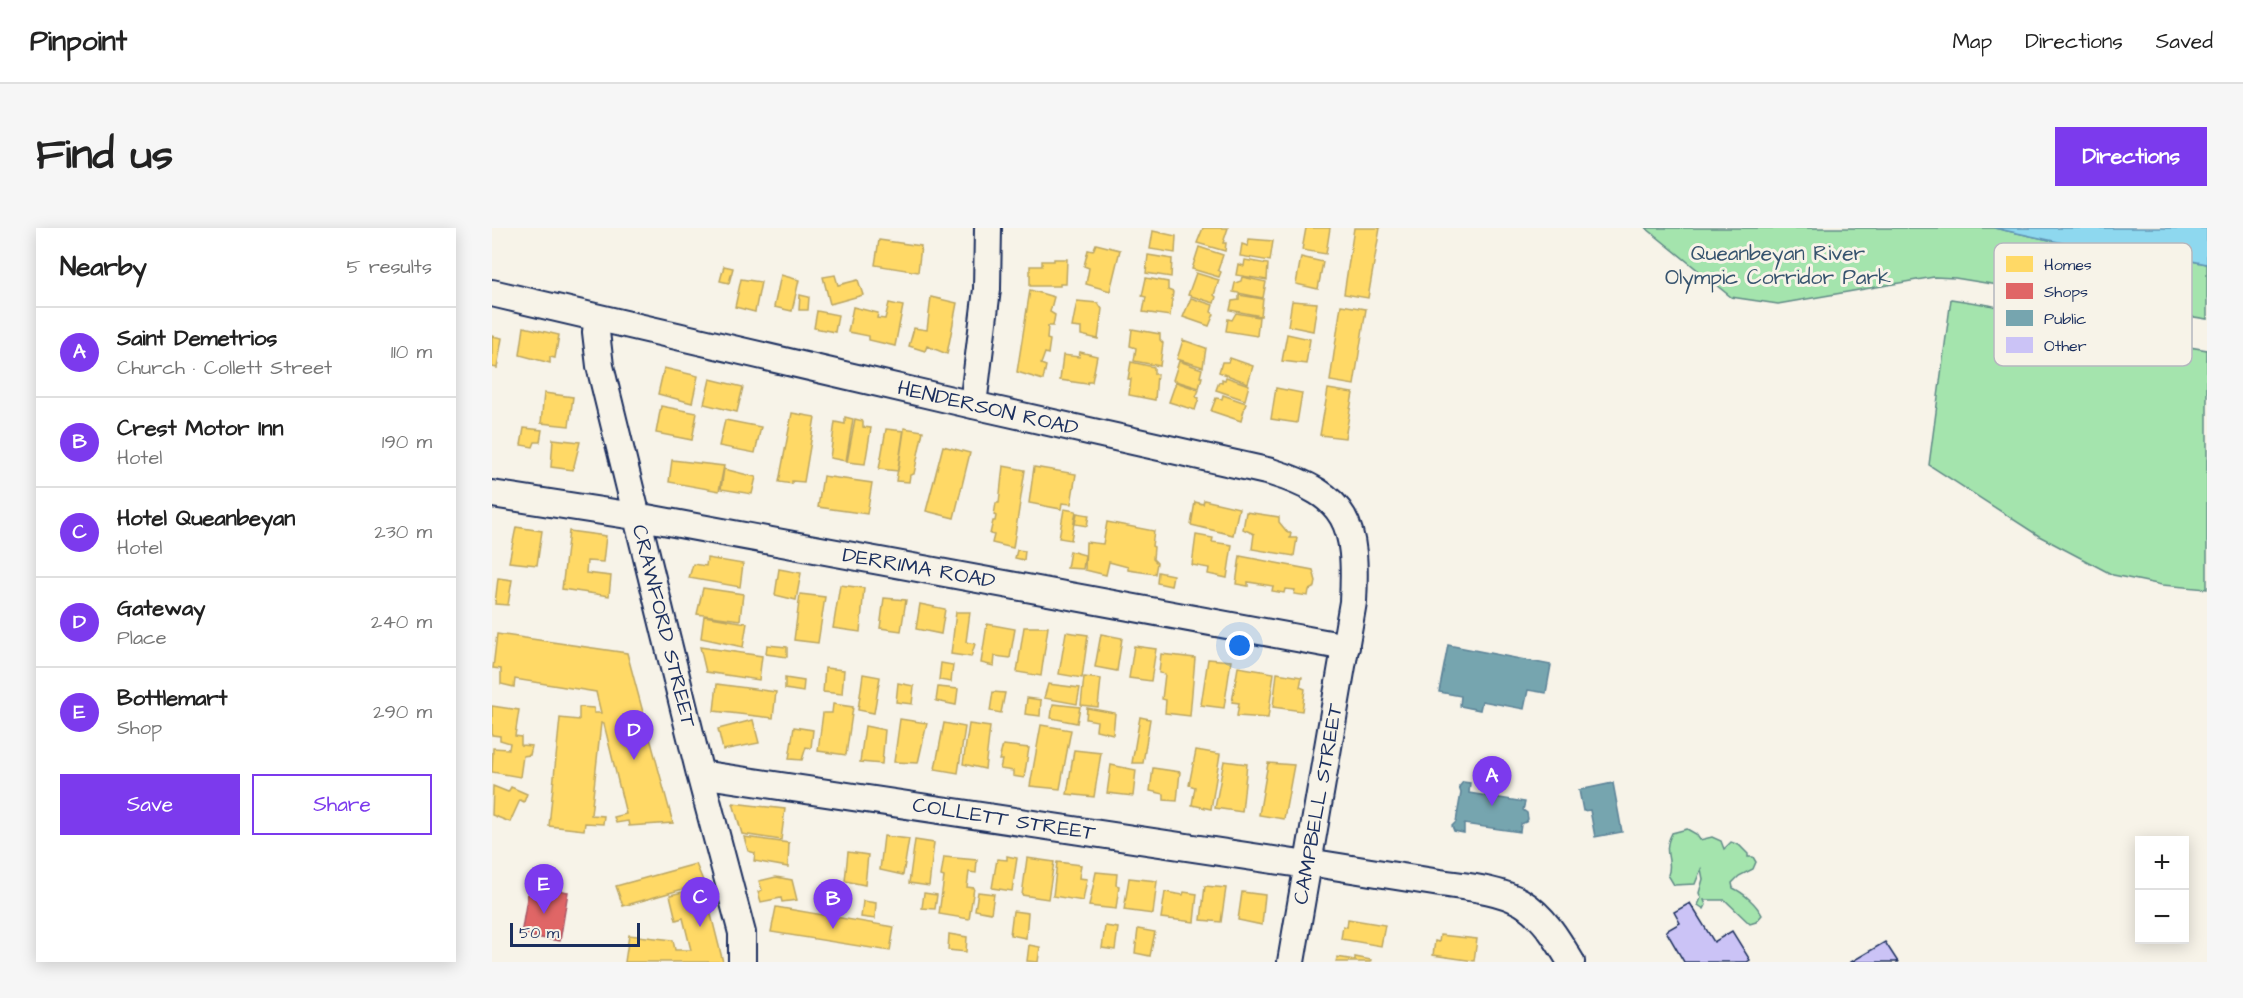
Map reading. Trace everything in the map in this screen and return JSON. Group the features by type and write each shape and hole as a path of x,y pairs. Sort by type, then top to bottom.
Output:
{"street":[{"path":"973,405 987,289 988,229"},
{"name":"HENDERSON ROAD","path":"492,293 973,405 1261,469 1295,479 1315,488 1331,501 1344,518 1351,537 1354,577 1346,646"},
{"name":"CRAWFORD STREET","path":"598,318 596,332 600,366 700,774 742,933 742,962"},
{"name":"DERRIMA ROAD","path":"492,494 637,516 1346,646"},
{"name":"CAMPBELL STREET","path":"1291,962 1346,646"},
{"name":"COLLETT STREET","path":"700,774 1477,889 1510,897 1522,903 1540,918 1555,936 1571,962"},
{"name":"CRAWFORD STREET","path":"742,933 756,962"}],"green space":[{"name":"Queanbeyan River Olympic Corridor Park","path":"1646,228 1994,228 2063,243 1994,243 1994,284 1934,277 1778,304 1731,297"},
{"name":"Queanbeyan River Olympic Corridor Park","path":"2192,261 2207,264 2207,319 2192,317"},
{"path":"1951,299 1994,306 1994,366 2192,366 2192,347 2207,350 2207,589 2162,585 2113,575 2039,536 1929,465"},
{"path":"1687,829 1696,834 1700,840 1712,837 1721,841 1724,849 1731,842 1739,845 1748,857 1753,857 1756,862 1753,869 1739,876 1732,883 1733,888 1749,899 1762,915 1756,922 1750,924 1725,900 1704,900 1706,905 1704,909 1698,905 1703,879 1701,869 1695,884 1674,885 1668,875 1669,840 1672,833"}],"water":[{"path":"1994,228 2207,228 2207,264 2192,261 2192,243 2063,243"}],"building: Homes":[{"path":"1203,228 1228,228 1223,243 1226,243 1225,251 1197,243"},
{"path":"1306,228 1330,228 1326,254 1302,250"},
{"path":"1354,228 1380,228 1368,298 1344,294"},
{"path":"1153,231 1176,236 1175,253 1150,249"},
{"path":"1249,239 1273,241 1270,261 1240,256 1242,244 1248,246"},
{"path":"879,240 921,246 918,272 875,265"},
{"path":"1096,244 1120,250 1110,291 1086,284 1089,268 1084,266 1088,250 1093,251"},
{"path":"1199,247 1223,255 1218,270 1221,272 1219,277 1192,269"},
{"path":"1148,255 1172,259 1171,277 1146,273"},
{"path":"1301,257 1323,262 1318,289 1296,284"},
{"path":"1054,259 1067,259 1066,284 1030,286 1030,266 1042,266 1042,261 1054,261"},
{"path":"1245,260 1268,264 1267,280 1236,275 1238,264 1244,266"},
{"path":"724,266 733,268 729,283 720,281"},
{"path":"1196,273 1219,280 1214,303 1188,295"},
{"path":"781,275 799,280 792,311 774,307"},
{"path":"835,275 838,285 858,280 863,295 830,304 823,277"},
{"path":"1242,277 1266,282 1263,298 1233,292 1235,283 1241,281"},
{"path":"1146,278 1168,282 1168,290 1173,292 1170,316 1143,312 1146,297 1142,296"},
{"path":"741,279 761,282 755,312 735,307"},
{"path":"1030,290 1054,297 1050,312 1055,315 1053,326 1048,326 1047,339 1050,340 1048,354 1045,353 1041,364 1046,366 1043,380 1017,372"},
{"path":"800,295 809,297 808,310 799,310"},
{"path":"1239,295 1263,299 1261,316 1230,310 1232,301 1239,300"},
{"path":"931,297 957,303 947,354 927,346 925,351 909,346 914,328 927,330"},
{"path":"1191,298 1213,305 1211,312 1214,314 1209,326 1183,317"},
{"path":"1077,301 1098,303 1102,309 1098,339 1081,335 1081,328 1072,327"},
{"path":"1292,301 1317,303 1313,331 1288,326"},
{"path":"889,303 903,306 895,346 869,340 869,336 848,332 853,307 878,313 877,318 885,319"},
{"path":"1341,305 1366,309 1354,385 1330,381"},
{"path":"817,311 838,315 835,332 814,328"},
{"path":"1236,313 1259,317 1257,336 1226,331 1228,319 1232,320"},
{"path":"524,327 559,335 555,358 550,357 550,363 520,355"},
{"path":"1132,329 1160,334 1160,340 1163,343 1160,366 1134,361 1136,348 1130,346"},
{"path":"1287,334 1310,339 1306,364 1282,361"},
{"path":"492,336 502,338 497,368 492,367"},
{"path":"1183,340 1206,348 1203,367 1177,359"},
{"path":"1080,352 1097,356 1092,382 1087,384 1060,380 1063,355 1079,357"},
{"path":"1230,358 1253,366 1248,383 1219,372 1222,362 1228,362"},
{"path":"1179,361 1202,369 1199,388 1173,380"},
{"path":"1131,362 1154,367 1154,374 1157,374 1155,400 1129,395 1131,379 1128,379"},
{"path":"664,368 698,376 692,403 658,394"},
{"path":"1226,377 1249,385 1245,400 1216,390 1219,382 1222,383 1222,379 1225,380"},
{"path":"710,379 743,387 737,412 704,404"},
{"path":"1176,382 1199,390 1195,410 1169,402"},
{"path":"1276,388 1302,393 1297,423 1271,419"},
{"path":"1328,389 1353,393 1345,438 1320,435"},
{"path":"544,393 573,397 569,426 541,423"},
{"path":"1223,395 1246,403 1241,421 1211,411 1216,398 1222,399"},
{"path":"661,406 697,413 692,440 656,433"},
{"path":"792,413 815,417 804,482 792,481 792,484 779,482"},
{"path":"845,417 853,419 846,461 830,458 835,422 845,424"},
{"path":"855,419 863,421 863,427 871,428 865,464 847,462"},
{"path":"725,420 761,427 755,453 719,446"},
{"path":"524,428 542,430 540,442 535,442 533,447 521,445"},
{"path":"904,428 923,431 914,474 910,475 909,482 896,481"},
{"path":"886,429 904,431 898,471 879,469"},
{"path":"553,439 580,442 573,470 551,467"},
{"path":"943,446 970,453 954,518 926,511"},
{"path":"672,460 724,466 719,491 669,482"},
{"path":"1003,466 1025,470 1013,548 992,543 994,535 990,534 996,516 994,515 996,503 999,503"},
{"path":"1034,467 1076,474 1071,504 1062,503 1061,509 1029,503"},
{"path":"724,469 756,477 752,494 721,489"},
{"path":"823,476 872,483 867,514 818,507"},
{"path":"1204,500 1239,508 1233,535 1191,525 1195,502 1203,504"},
{"path":"1064,509 1076,511 1071,540 1059,538"},
{"path":"1246,512 1279,517 1279,522 1288,533 1291,533 1290,538 1297,538 1294,556 1252,549 1254,534 1243,529"},
{"path":"1077,513 1089,515 1087,526 1075,524"},
{"path":"1107,522 1154,531 1152,546 1154,547 1153,559 1157,563 1155,574 1128,570 1128,567 1109,562 1106,575 1085,570 1086,542 1103,544"},
{"path":"516,527 542,531 537,565 509,562"},
{"path":"569,531 606,536 603,562 587,561 586,573 611,576 609,596 562,589"},
{"path":"1196,535 1213,538 1212,542 1232,545 1227,578 1208,574 1209,568 1192,565"},
{"path":"1017,550 1025,551 1024,560 1015,558"},
{"path":"1070,551 1085,555 1083,569 1067,568"},
{"path":"1240,556 1313,570 1315,587 1309,590 1308,596 1294,594 1295,590 1285,589 1284,593 1272,591 1273,586 1248,582 1248,586 1236,584"},
{"path":"707,558 743,564 740,587 689,578 693,564 706,566"},
{"path":"779,569 801,573 796,600 775,595"},
{"path":"1158,572 1173,575 1171,586 1157,583"},
{"path":"498,578 512,580 508,605 495,604"},
{"path":"840,585 864,588 860,632 833,628"},
{"path":"703,588 743,594 740,620 697,614"},
{"path":"800,594 825,597 818,643 794,640"},
{"path":"884,598 906,600 901,631 880,628"},
{"path":"920,604 945,609 941,634 916,629"},
{"path":"956,612 970,612 966,642 975,644 971,657 951,654"},
{"path":"704,616 747,623 743,647 701,638"},
{"path":"987,624 1015,629 1010,658 995,656 994,666 981,663"},
{"path":"1024,627 1048,627 1041,676 1017,672"},
{"path":"1066,632 1088,635 1082,678 1059,674"},
{"path":"497,634 627,653 673,823 629,826 628,821 616,823 614,817 626,814 604,724 601,723 591,815 604,816 603,824 585,823 584,830 549,826 560,718 579,720 579,707 594,708 594,713 601,713 596,692 515,679 514,687 501,684 501,669 493,668"},
{"path":"1101,634 1122,638 1117,671 1095,667"},
{"path":"767,645 787,647 787,657 766,654"},
{"path":"1134,646 1156,649 1151,681 1129,678"},
{"path":"700,647 762,656 759,680 706,672"},
{"path":"1161,654 1195,658 1190,716 1165,713 1166,700 1162,699 1165,674 1159,673"},
{"path":"1208,659 1231,661 1224,708 1201,705"},
{"path":"941,663 953,665 951,682 939,680"},
{"path":"1238,667 1274,673 1268,718 1237,716 1239,703 1232,702"},
{"path":"825,668 844,670 842,694 823,692"},
{"path":"1277,673 1302,677 1300,687 1305,689 1302,711 1273,707"},
{"path":"863,674 880,677 874,713 858,710"},
{"path":"1084,677 1101,679 1098,707 1081,705"},
{"path":"785,678 804,681 803,692 785,689"},
{"path":"898,683 914,686 912,704 896,702"},
{"path":"717,684 776,692 773,718 714,711"},
{"path":"1048,684 1080,688 1077,704 1044,698"},
{"path":"938,687 958,689 956,705 936,701"},
{"path":"993,692 1005,693 1001,713 990,711"},
{"path":"1027,698 1041,700 1040,716 1025,714"},
{"path":"833,704 853,707 846,755 818,751 823,713 832,713"},
{"path":"1053,704 1080,707 1077,723 1051,718"},
{"path":"492,706 519,710 515,736 521,737 521,745 532,746 530,755 523,756 520,777 492,772 493,748 509,749 510,743 500,740 500,736 492,735"},
{"path":"1087,708 1115,713 1113,734 1096,730 1097,721 1086,719"},
{"path":"1140,717 1150,719 1143,763 1132,763"},
{"path":"900,719 927,723 918,763 894,762"},
{"path":"753,720 759,743 723,750 718,729"},
{"path":"944,723 965,727 958,773 935,769"},
{"path":"969,724 990,727 985,769 963,764"},
{"path":"1041,725 1071,730 1060,789 1030,786"},
{"path":"865,726 885,730 882,764 860,762"},
{"path":"794,727 813,730 811,748 806,747 802,760 789,759"},
{"path":"1003,745 1029,748 1024,778 1013,776 1013,771 1000,769 1002,760 999,760"},
{"path":"1074,750 1101,753 1094,797 1067,794"},
{"path":"1196,750 1220,754 1211,809 1192,805 1195,787 1189,785"},
{"path":"1224,761 1247,764 1242,812 1215,808"},
{"path":"1268,763 1294,765 1284,819 1259,815"},
{"path":"1111,765 1136,770 1133,796 1107,793"},
{"path":"1153,768 1180,772 1177,801 1164,800 1164,794 1150,791"},
{"path":"493,786 508,792 511,787 527,794 524,802 520,800 510,822 492,815"},
{"path":"733,803 785,809 781,840 742,834"},
{"path":"884,836 909,839 903,875 880,870"},
{"path":"744,837 789,843 788,867 754,861 755,853 748,851"},
{"path":"915,840 934,843 929,886 909,883"},
{"path":"848,852 868,855 865,885 845,881"},
{"path":"1007,856 1017,858 1012,891 992,888 997,859 1007,860"},
{"path":"944,857 977,860 976,873 969,872 967,887 974,888 969,919 939,914"},
{"path":"1027,858 1054,862 1048,899 1022,895"},
{"path":"1057,862 1081,865 1079,878 1087,879 1083,901 1053,896"},
{"path":"696,864 704,883 623,906 616,886"},
{"path":"1096,872 1117,874 1116,885 1119,886 1116,909 1089,906"},
{"path":"776,877 792,880 797,900 782,902 781,898 761,902 758,892 762,890 759,881"},
{"path":"1129,878 1157,881 1153,914 1124,910"},
{"path":"1205,886 1226,888 1221,922 1201,920"},
{"path":"704,887 723,962 625,962 629,935 673,940 675,950 691,950 683,918 676,920 670,895"},
{"path":"978,892 994,894 991,913 975,910"},
{"path":"1165,892 1183,895 1184,892 1197,894 1194,922 1161,918"},
{"path":"1242,892 1265,895 1262,925 1238,920"},
{"path":"924,893 937,895 935,909 922,908"},
{"path":"863,901 876,903 875,919 861,917"},
{"path":"776,907 894,927 890,951 771,932"},
{"path":"1013,911 1028,913 1026,938 1010,935"},
{"path":"1348,919 1385,925 1381,946 1341,939 1343,926 1347,927"},
{"path":"1105,926 1118,928 1115,950 1102,948"},
{"path":"1138,929 1155,932 1150,956 1135,953"},
{"path":"949,934 967,937 966,952 948,950"},
{"path":"1440,935 1477,939 1474,961 1433,955 1435,941 1439,942"},
{"path":"1029,945 1040,947 1038,962 1027,961"},
{"path":"1337,957 1371,960 1370,962 1336,962"}],"building: Shops":[{"path":"529,886 568,892 560,941 521,935"}],"building: Public":[{"path":"1448,645 1551,665 1546,693 1528,690 1524,709 1482,701 1480,710 1460,706 1461,696 1439,692"},
{"path":"1463,782 1470,783 1469,793 1525,802 1523,810 1527,813 1528,819 1521,824 1520,832 1464,824 1464,833 1454,831 1452,826 1456,822 1461,793 1459,787"},
{"path":"1613,783 1622,832 1595,837 1590,810 1583,811 1579,790"}],"building: Other":[{"path":"1690,903 1714,942 1732,931 1750,960 1747,962 1684,962 1666,931 1680,923 1674,912"},
{"path":"1885,942 1898,962 1851,962"}],"place":[{"name":"Gateway","path":"634,760"},
{"name":"Saint Demetrios","path":"1492,806"},
{"name":"Bottlemart","path":"544,914"},
{"name":"Hotel Queanbeyan","path":"700,927"},
{"name":"Crest Motor Inn","path":"833,929"}]}
